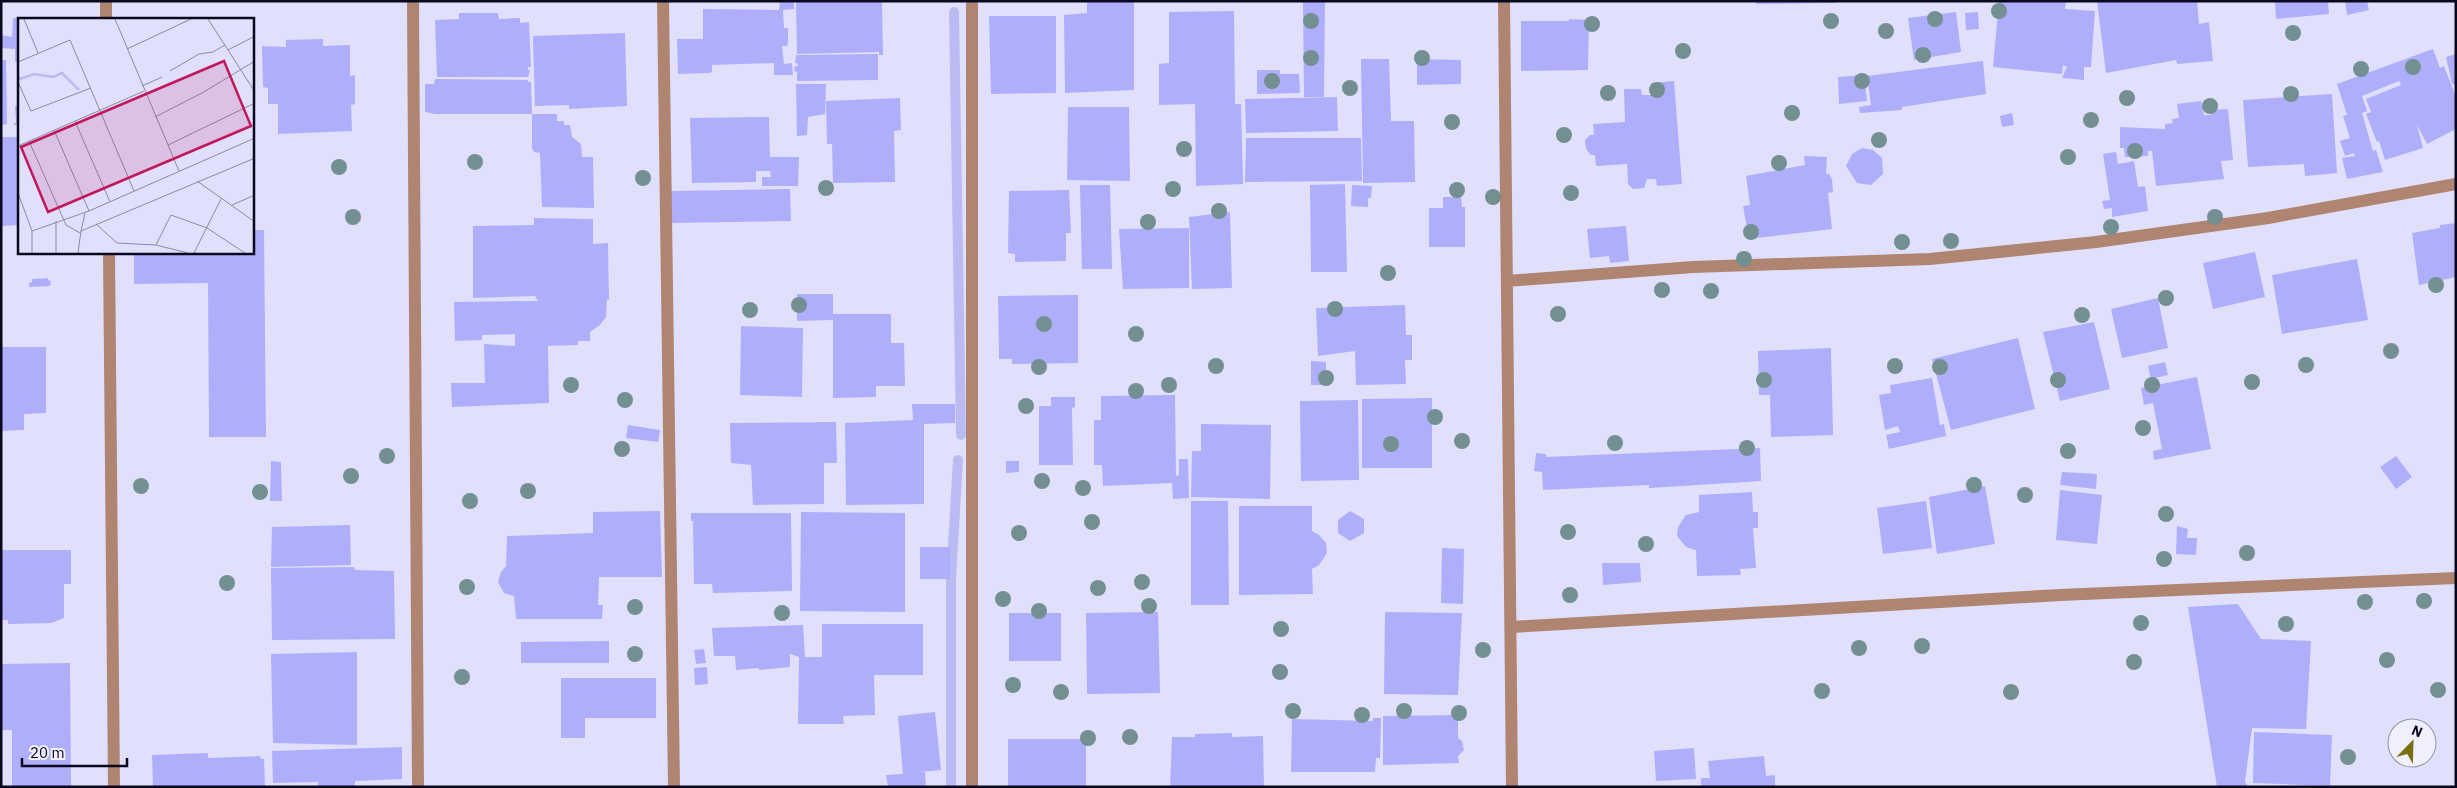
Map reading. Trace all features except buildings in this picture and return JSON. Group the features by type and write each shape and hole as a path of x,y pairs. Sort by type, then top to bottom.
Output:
{"street":[{"path":"106,1 106,18"},
{"path":"413,1 418,787"},
{"path":"663,1 674,787"},
{"path":"972,1 972,787"},
{"path":"1504,1 1512,787"},
{"path":"1507,281 1693,267 1930,259 2096,242 2259,219 2456,184"},
{"path":"109,254 114,787"},
{"path":"1511,627 2060,595 2456,578"}],"waterway":[{"path":"954,12 961,435"},
{"path":"951,787 951,579 958,460"}]}
